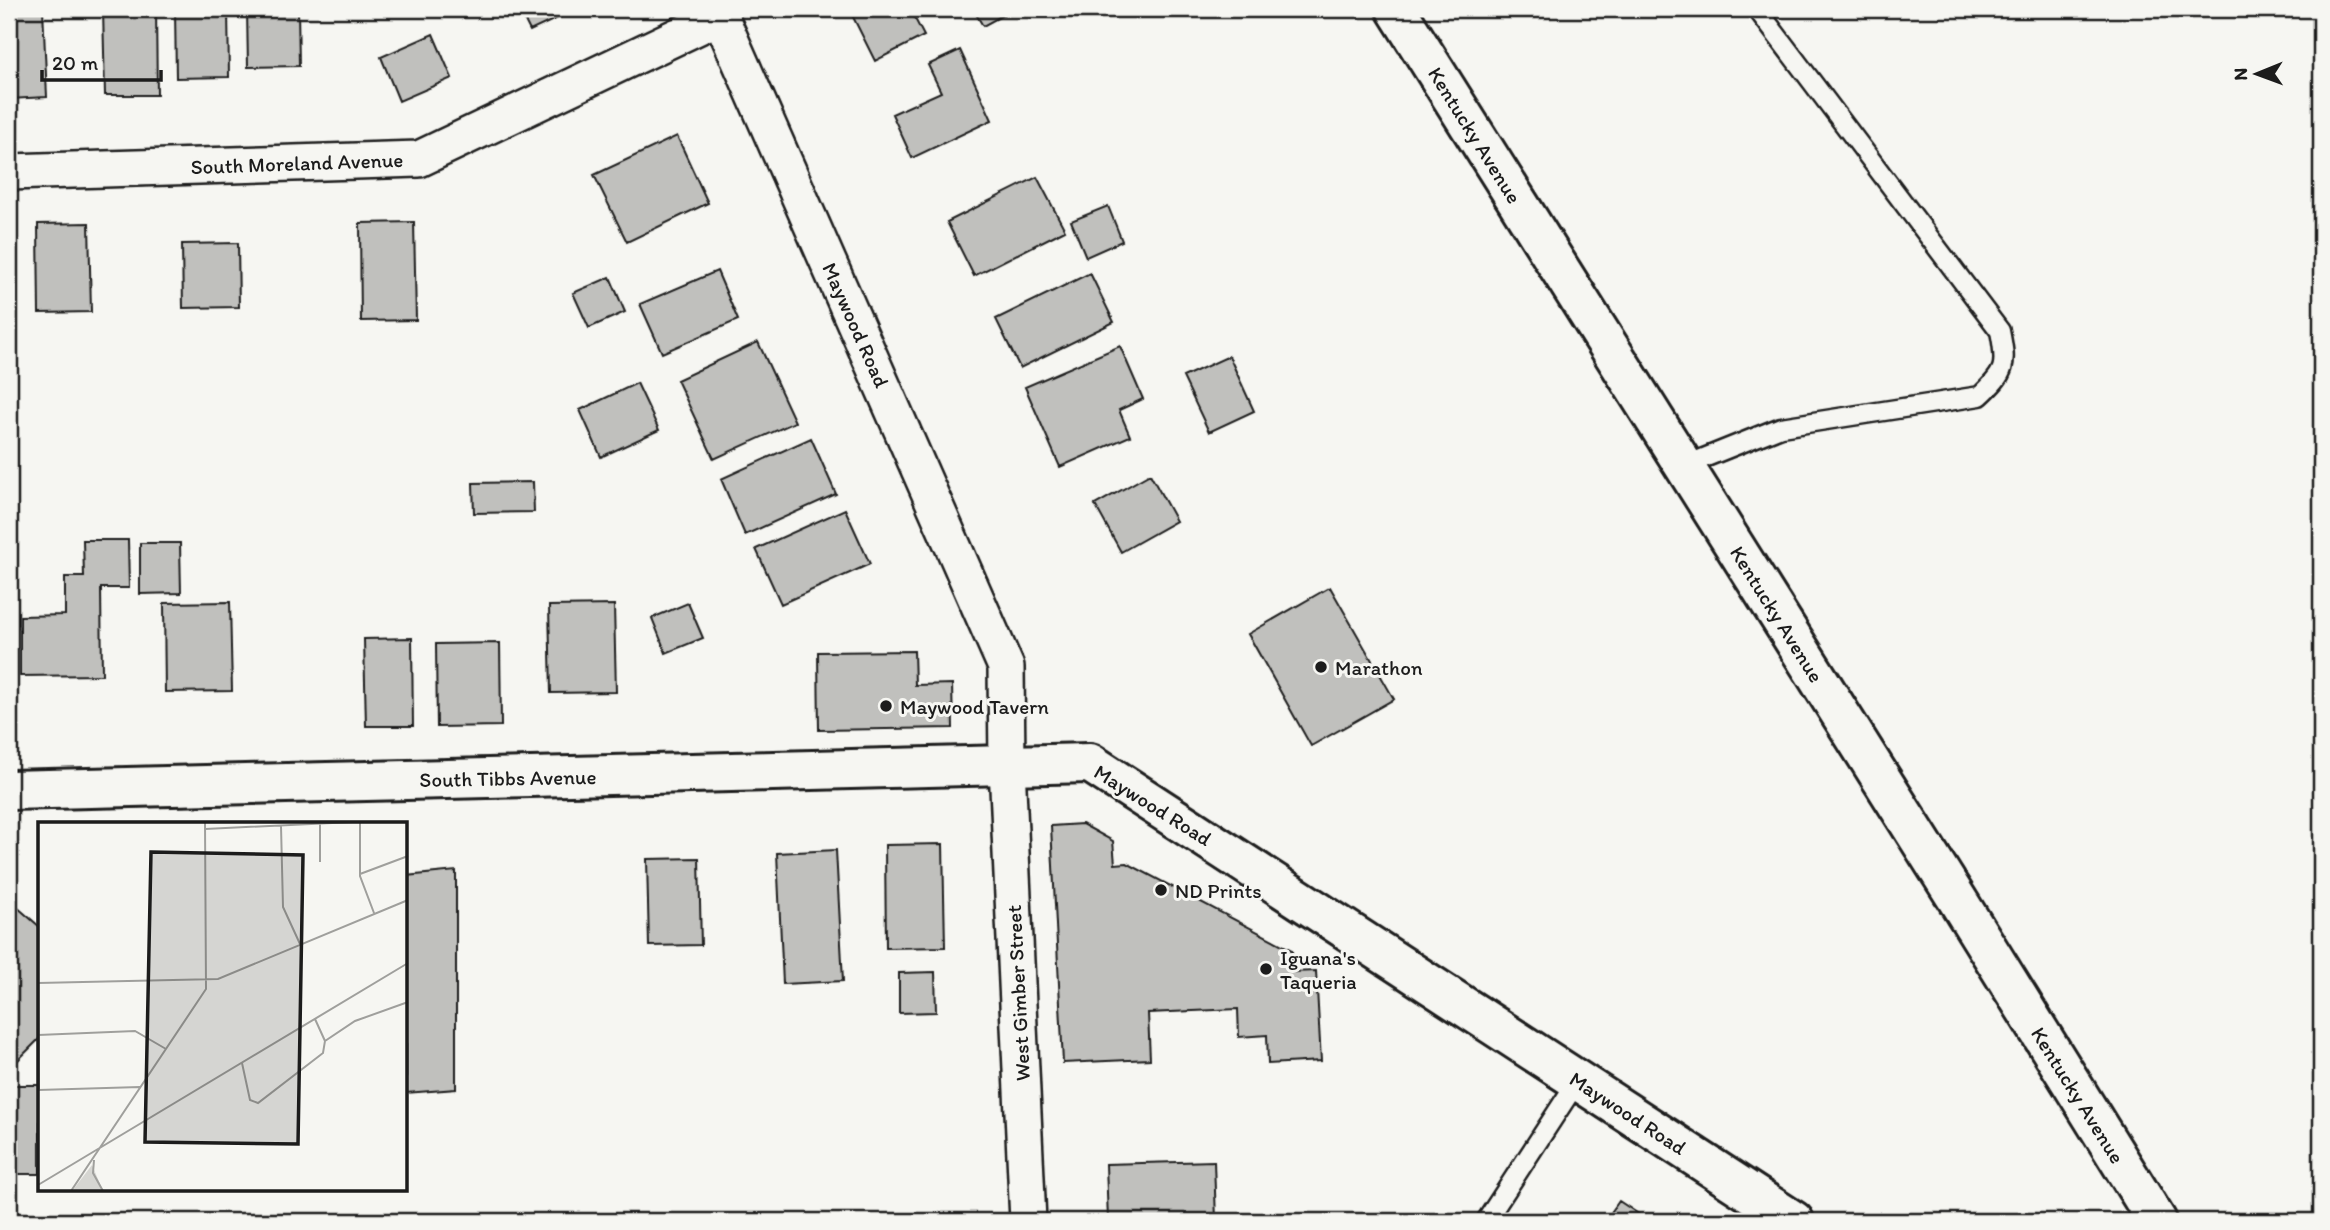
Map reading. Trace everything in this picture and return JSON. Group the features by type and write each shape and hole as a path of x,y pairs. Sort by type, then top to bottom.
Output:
{"main road":[{"name":"Kentucky Avenue","path":"1396,9 2157,1221"},
{"name":"Maywood Road","path":"1007,766 1090,763 1794,1221"},
{"name":"South Tibbs Avenue","path":"9,790 1007,766"}],"street":[{"name":"South Moreland Avenue","path":"9,172 419,159 719,13"},
{"name":"Maywood Road","path":"719,13 1006,667 1007,766"},
{"name":"West Gimber Street","path":"1007,766 1028,1221"}],"lane":[{"path":"1685,466 1782,426 1980,396 1998,379 2005,358 2000,331 1756,9"},
{"path":"1486,1221 1578,1080"}],"building":[{"path":"9,9 43,9 47,97 9,99"},
{"path":"103,9 156,9 157,95 105,95"},
{"path":"175,9 228,9 229,77 176,78"},
{"path":"247,9 298,9 299,66 248,67"},
{"path":"519,9 577,9 530,31"},
{"path":"849,9 910,9 924,36 875,61"},
{"path":"973,9 1014,9 983,26"},
{"path":"433,34 452,78 399,101 381,57"},
{"path":"960,50 992,120 912,158 892,114 941,92 928,65"},
{"path":"677,136 708,203 627,242 594,175"},
{"path":"1037,177 1065,230 974,276 947,222"},
{"path":"1108,206 1122,241 1086,257 1071,221"},
{"path":"414,222 416,320 361,321 360,223"},
{"path":"89,223 91,312 39,313 38,224"},
{"path":"238,243 239,307 183,308 182,244"},
{"path":"717,271 738,320 662,353 640,304"},
{"path":"1090,273 1114,322 1020,368 996,319"},
{"path":"610,277 625,312 589,328 573,293"},
{"path":"758,342 795,422 714,459 677,380"},
{"path":"1120,346 1143,399 1119,410 1130,436 1060,467 1025,387"},
{"path":"1229,356 1254,411 1209,432 1183,377"},
{"path":"637,383 659,430 601,457 580,410"},
{"path":"811,438 836,494 745,535 721,479"},
{"path":"1150,474 1176,521 1121,552 1095,505"},
{"path":"533,482 534,512 474,513 473,483"},
{"path":"845,509 870,564 781,604 756,549"},
{"path":"83,540 128,540 129,588 101,588 102,675 20,676 20,616 65,615 65,577 84,577"},
{"path":"140,543 180,543 181,593 140,594"},
{"name":"Marathon","path":"1330,587 1394,699 1311,746 1248,634"},
{"path":"230,602 232,691 165,692 164,603"},
{"path":"688,603 703,638 666,653 652,618"},
{"path":"614,605 616,692 551,693 549,606"},
{"path":"412,638 413,726 366,726 364,639"},
{"path":"500,643 501,726 437,727 436,644"},
{"name":"Maywood Tavern","path":"914,651 915,685 952,684 953,728 819,730 818,652"},
{"path":"1082,824 1113,841 1115,864 1127,863 1292,950 1293,972 1316,971 1321,1061 1268,1064 1267,1035 1239,1037 1238,1009 1148,1013 1150,1059 1063,1063 1051,826"},
{"path":"943,844 945,947 886,948 885,845"},
{"path":"836,850 843,981 783,984 777,853"},
{"path":"699,858 701,945 649,946 647,859"},
{"path":"456,871 456,1089 408,1093 408,876"},
{"path":"9,900 38,925 38,1040 9,1069"},
{"path":"935,972 936,1012 899,1013 899,973"},
{"path":"9,1085 38,1085 38,1174 9,1174"},
{"path":"1214,1161 1216,1221 1108,1221 1106,1164"},
{"path":"1619,1201 1649,1221 1605,1221"}],"place":[{"name":"Marathon","path":"1321,667"},
{"name":"Maywood Tavern","path":"886,706"},
{"name":"ND Prints","path":"1161,890"},
{"name":"Iguana's Taqueria","path":"1266,969"}]}
